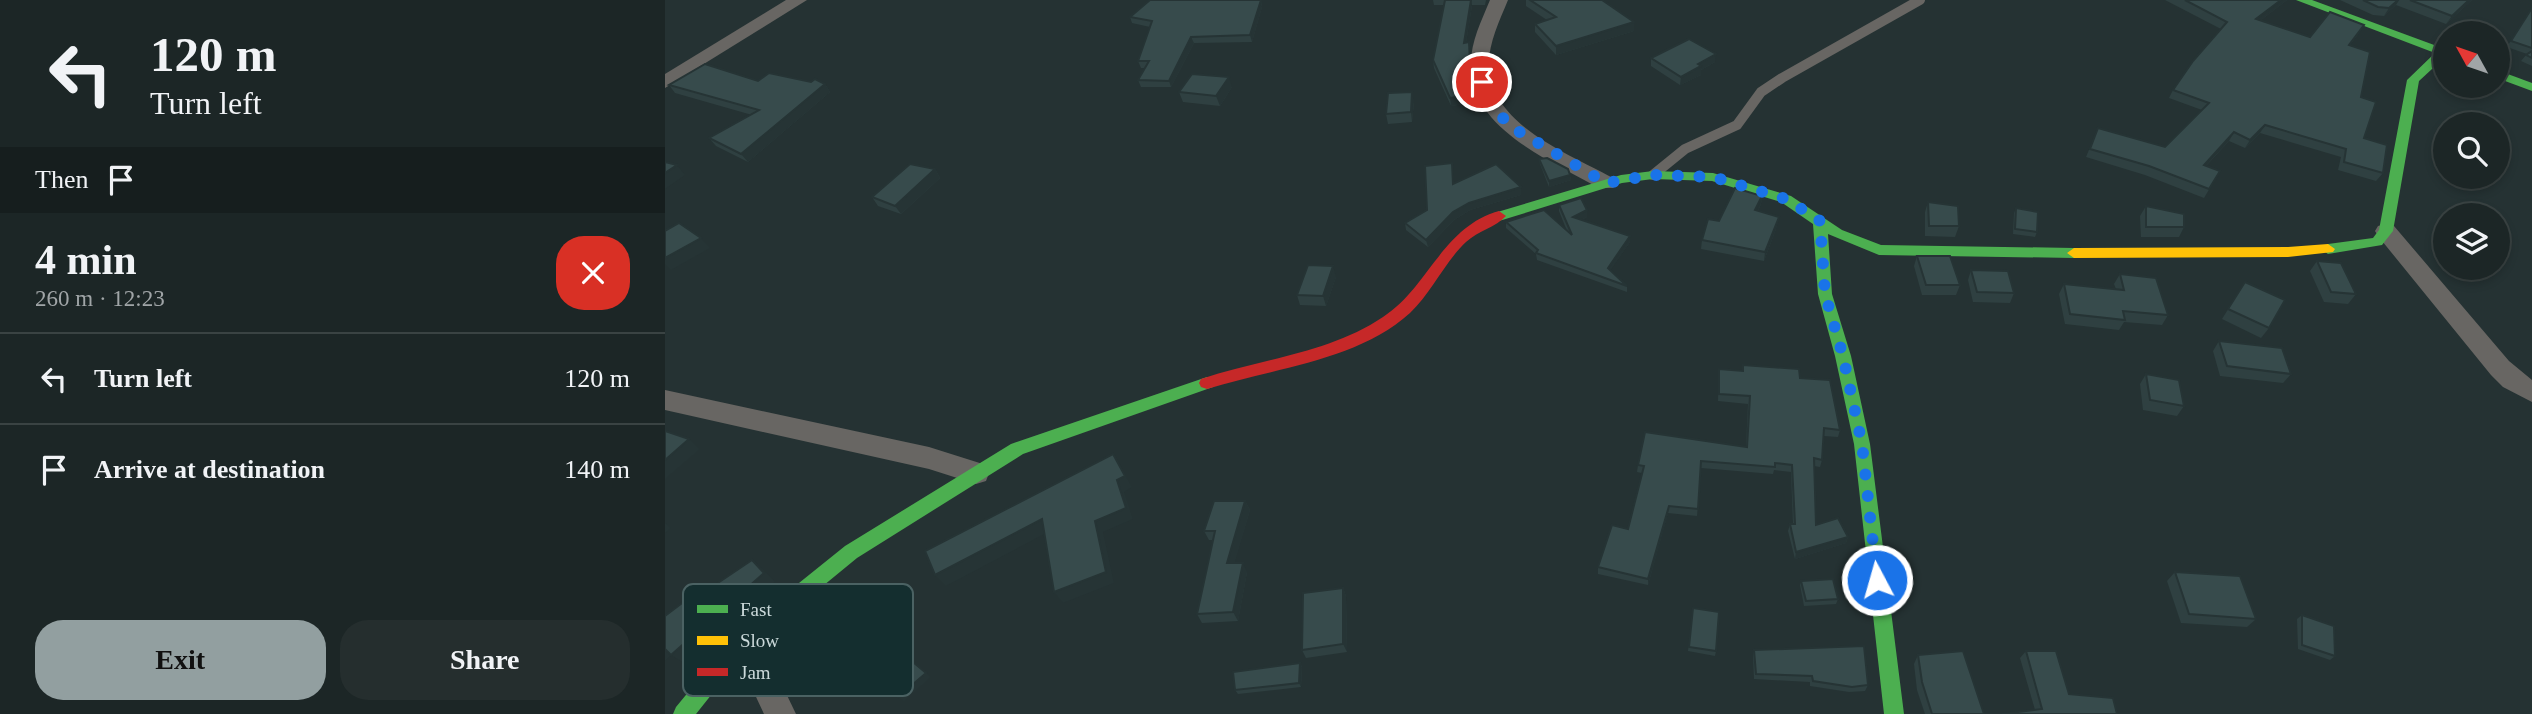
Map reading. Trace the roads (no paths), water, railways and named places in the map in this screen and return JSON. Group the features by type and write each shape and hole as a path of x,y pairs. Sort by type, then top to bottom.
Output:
{"street":[{"path":"665,82 798,0"},
{"path":"1499,0 1489,19 1482,43 1482,82 1489,104 1513,128 1606,183"},
{"path":"2302,0 2433,49"},
{"path":"812,584 851,552 1017,449 1044,438 1104,421 1237,372 1348,344 1390,321 1411,304 1456,240 1483,220 1606,183 1653,175 1713,177 1748,185 1786,199 1858,244 1879,250 1979,253 2288,252 2363,246 2377,242 2386,231 2413,80 2433,63"},
{"path":"2510,79 2532,88"},
{"path":"1820,221 1825,294 1843,356 1862,444 1894,714"},
{"path":"2386,231 2500,368 2512,380 2532,392"},
{"path":"665,400 929,458 976,473"},
{"path":"683,714 698,696"},
{"path":"771,696 780,714"}],"lane":[{"path":"1653,175 1685,149 1737,125 1761,92 1782,78 1920,0"}]}
